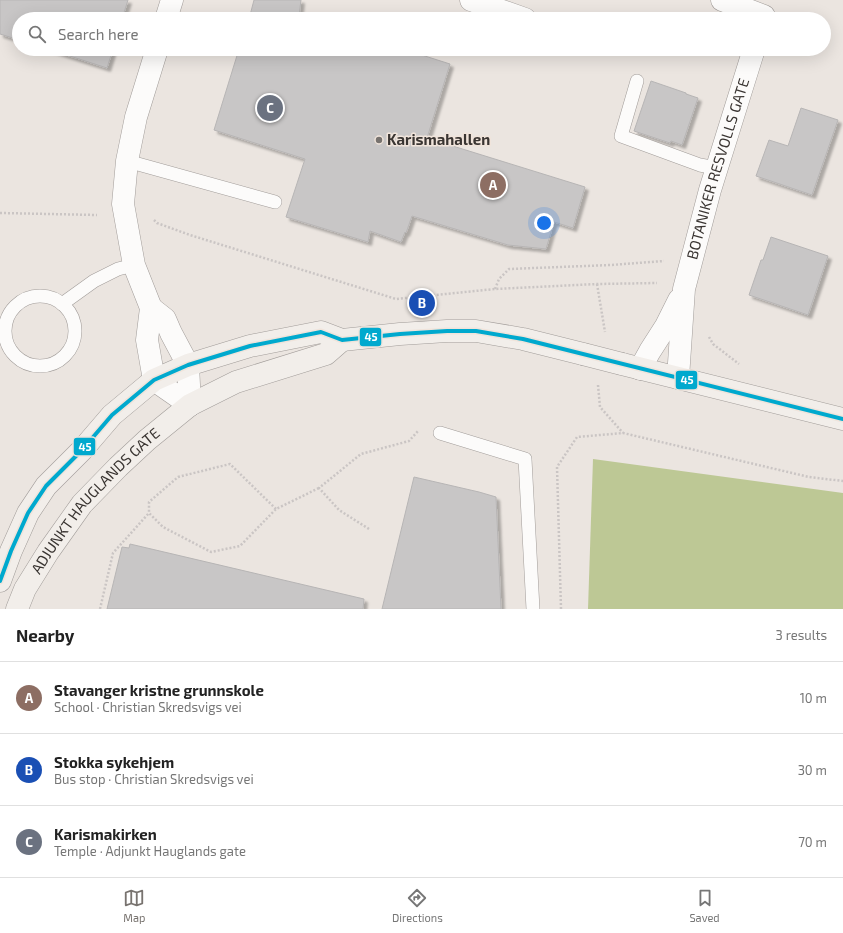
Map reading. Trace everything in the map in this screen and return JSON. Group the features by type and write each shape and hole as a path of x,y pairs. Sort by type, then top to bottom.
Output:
{"main road":[{"path":"0,581 11,551 28,513 46,486 82,450 112,415 154,380 188,365 250,346 321,332 342,340 400,334 476,331 523,339 843,419"},
{"name":"ADJUNKT HAUGLANDS GATE","path":"17,609 25,589 48,552 82,504 118,467 190,405 236,382 326,354 342,340"}],"street":[{"path":"168,12 172,0"},
{"path":"471,0 505,12"},
{"path":"722,0 765,12"},
{"path":"155,56 136,117 127,161 123,204 134,265 150,308 147,340 154,380 190,405"},
{"name":"BOTANIKER RESVOLLS GATE","path":"678,378 684,289 716,168 752,56"},
{"name":"BOTANIKER RESVOLLS GATE","path":"631,366 650,351 666,326 684,289"},
{"path":"150,308 165,319 188,365 190,405"}],"lane":[{"path":"637,81 621,136 700,165 716,168"},
{"path":"127,161 276,202"},
{"path":"62,304 94,281 118,269 134,265"},
{"path":"38,296 51,298 62,304 69,312 74,322 75,333 72,344 66,353 58,361 46,365 33,365 22,361 12,352 6,341 5,328 8,316 16,306 26,299 38,296"},
{"path":"440,433 525,459 533,609"}],"path":[{"path":"0,213 100,215"},
{"path":"152,218 157,223 190,236 396,299 495,289 597,284 658,283"},
{"path":"495,289 499,279 509,269 665,261"},
{"path":"705,331 713,344 743,367"},
{"path":"149,513 163,527 211,552 240,546 276,509 319,488 361,454 409,441 418,431 440,433"},
{"path":"561,609 557,467 578,437 623,433 809,477 843,481"},
{"path":"100,609 113,553 149,513 149,502 178,477 230,464 276,509"},
{"path":"319,488 339,510 369,529"}],"green space":[{"path":"593,459 843,493 843,609 588,609"}],"building":[{"path":"0,0 128,0 124,12 12,12 12,38 0,34"},
{"path":"254,0 301,0 300,12 251,12"},
{"path":"70,56 111,56 107,68"},
{"path":"237,56 425,56 450,64 427,138 585,187 573,228 554,222 546,249 508,245 412,216 401,242 370,231 368,242 286,217 305,159 214,130"},
{"path":"651,81 698,98 682,145 671,141 670,143 634,131"},
{"path":"801,108 838,120 812,195 756,176 769,140 788,146"},
{"path":"771,237 828,256 808,315 749,295"},
{"path":"414,477 496,497 501,609 382,609"},
{"path":"130,544 364,599 363,609 107,609 122,547 129,548"}],"transit line":[{"name":"45","path":"0,581 11,551 28,513 46,486 82,450 112,415 154,380 188,365 250,346 321,332 342,340 400,334 476,331 523,339 843,419"}],"place":[{"name":"Karismakirken","path":"270,108"},
{"name":"Karismahallen","path":"379,140"},
{"name":"Stavanger kristne grunnskole","path":"493,185"},
{"name":"Stokka sykehjem","path":"422,303"}]}
